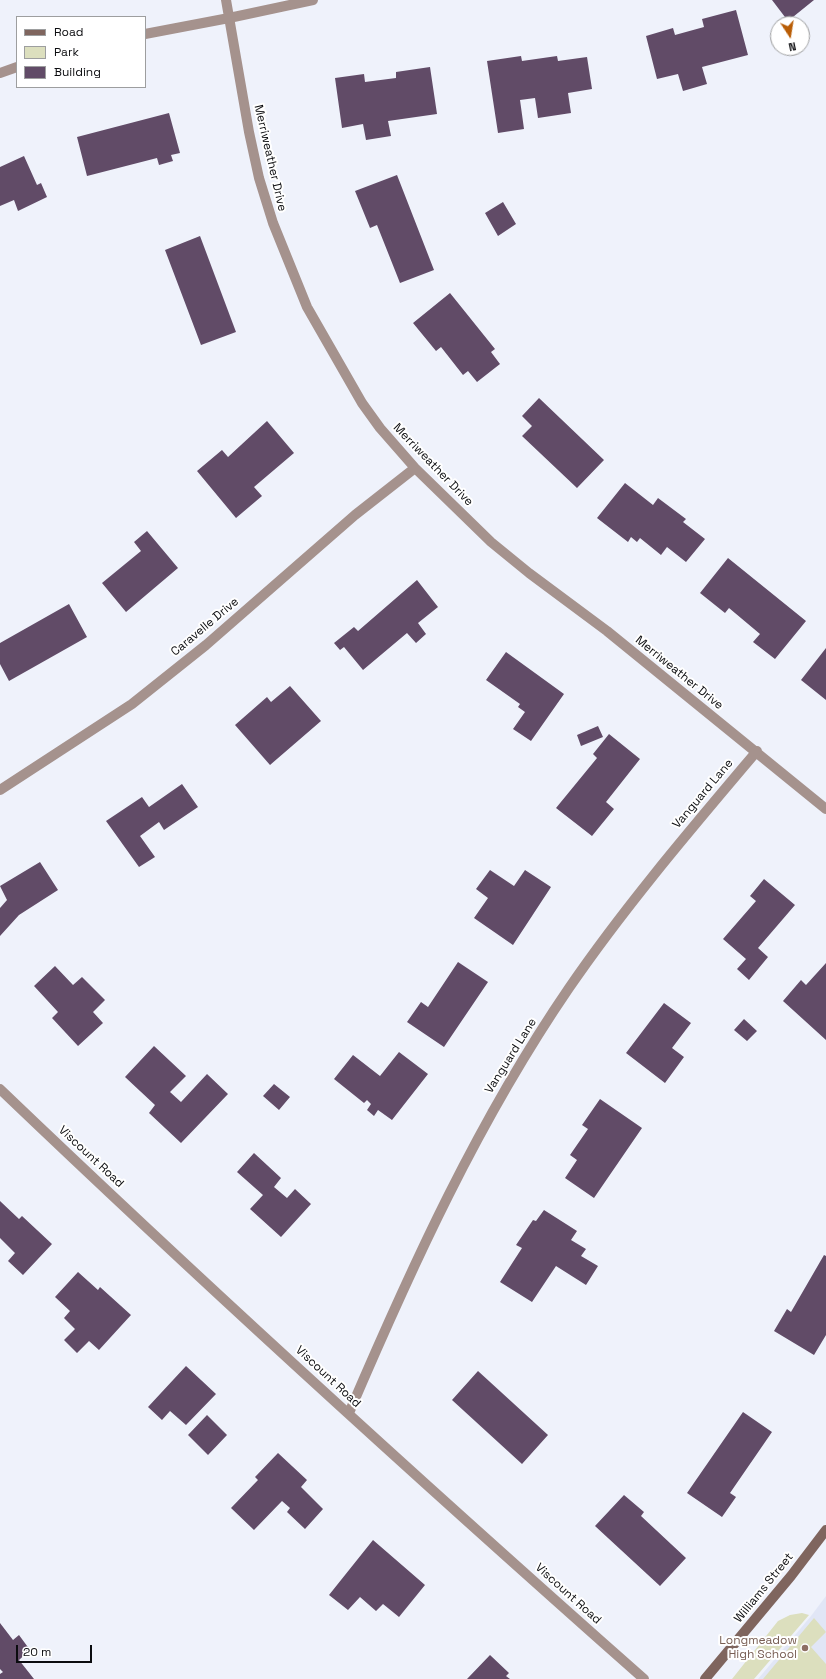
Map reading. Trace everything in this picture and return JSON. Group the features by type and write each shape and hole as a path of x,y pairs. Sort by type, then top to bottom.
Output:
{"main road":[{"name":"Williams Street","path":"705,1679 791,1576 826,1530"}],"street":[{"name":"Merriweather Drive","path":"226,0 249,132 259,178 273,223 296,283 331,351 362,403 380,428 415,468 502,551 607,631 826,809"},
{"path":"146,34 313,0"},
{"path":"0,73 16,67"},
{"name":"Caravelle Drive","path":"0,790 105,722 151,689 206,645 354,516 415,468"},
{"name":"Vanguard Lane","path":"349,1413 393,1310 439,1212 470,1150 534,1042 606,936 674,849 756,751"},
{"name":"Viscount Road","path":"0,1089 349,1413 644,1679"}],"shaded area":[{"name":"Longmeadow High School","path":"826,1596 826,1679 758,1679 811,1616"}],"green space":[{"path":"802,1613 809,1615 754,1679 732,1679 778,1621 790,1615"},
{"name":"Longmeadow High School","path":"814,1618 826,1632 811,1647 826,1664 826,1679 763,1679"}],"building":[{"path":"772,0 814,0 794,16 784,16"},
{"path":"736,10 748,55 702,67 707,84 683,91 678,74 657,79 646,36 673,28 675,35 704,27 702,19"},
{"path":"521,56 522,61 557,56 558,61 587,57 592,89 568,93 571,113 538,118 535,98 520,100 524,129 498,133 487,61"},
{"path":"430,67 437,114 388,121 391,136 366,140 363,124 342,128 335,78 364,74 365,82 396,78 396,72"},
{"path":"169,113 180,153 171,155 173,161 159,165 157,158 87,176 77,137"},
{"path":"24,156 37,185 41,183 47,197 18,211 14,200 0,206 0,167"},
{"path":"397,175 434,270 400,283 377,225 370,228 355,191"},
{"path":"503,202 516,224 498,236 485,213"},
{"path":"200,236 236,332 201,345 165,250"},
{"path":"450,293 495,349 491,352 500,364 477,382 468,371 463,375 441,347 436,351 413,323"},
{"path":"539,398 604,460 577,488 522,436 532,426 522,416"},
{"path":"267,421 294,453 254,487 262,496 236,518 197,471 222,450 228,457"},
{"path":"625,483 653,505 658,498 686,519 683,522 705,539 686,562 667,547 661,555 640,538 637,542 631,537 628,542 597,518"},
{"path":"147,531 178,568 126,612 102,583 141,551 134,542"},
{"path":"728,558 806,621 775,659 753,642 760,634 729,608 725,613 700,593"},
{"path":"417,580 438,607 418,623 426,634 416,643 407,633 363,670 344,647 340,650 334,643 354,627 358,631"},
{"path":"69,604 87,637 9,681 0,664 0,643"},
{"path":"826,648 826,700 801,680"},
{"path":"506,652 564,694 531,741 513,729 525,712 518,707 520,704 486,680"},
{"path":"290,686 321,721 270,765 235,725 267,697 271,702"},
{"path":"598,726 603,737 581,746 577,735"},
{"path":"609,734 640,759 606,802 614,809 592,836 556,808 597,758 593,754"},
{"path":"182,784 198,807 164,830 159,822 140,836 155,857 139,867 106,821 142,797 149,807"},
{"path":"40,862 58,890 19,915 0,936 0,908 7,900 0,886"},
{"path":"490,870 514,886 525,870 551,887 513,945 474,918 488,898 476,889"},
{"path":"764,879 795,905 758,948 768,957 749,980 737,969 746,959 723,939 756,901 750,896"},
{"path":"458,962 488,982 444,1047 407,1022 421,1002 428,1007"},
{"path":"826,963 826,1040 783,1001 801,980 806,985"},
{"path":"55,966 73,985 82,977 105,1000 93,1012 103,1023 78,1046 52,1018 58,1012 34,986"},
{"path":"664,1003 691,1023 672,1048 684,1057 665,1083 626,1053"},
{"path":"744,1019 757,1031 747,1041 734,1030"},
{"path":"154,1046 186,1076 170,1092 181,1102 207,1074 228,1094 181,1143 149,1113 155,1105 125,1077"},
{"path":"399,1052 428,1074 392,1120 378,1110 374,1116 367,1110 371,1104 367,1100 364,1103 334,1079 353,1055 380,1076"},
{"path":"274,1084 290,1097 279,1110 263,1096"},
{"path":"600,1099 642,1128 594,1198 565,1178 577,1160 570,1155 588,1129 582,1125"},
{"path":"254,1153 281,1178 274,1187 287,1198 295,1189 311,1204 281,1237 250,1209 263,1195 237,1172"},
{"path":"0,1201 19,1219 22,1216 52,1244 23,1275 8,1261 15,1253 0,1238"},
{"path":"544,1210 577,1231 571,1240 586,1249 581,1256 598,1266 586,1285 556,1266 532,1302 500,1282 522,1248 516,1245 533,1220 536,1221"},
{"path":"824,1255 826,1256 826,1335 814,1355 774,1331 787,1309 791,1312"},
{"path":"78,1272 98,1290 100,1287 131,1315 99,1350 89,1341 77,1353 64,1340 75,1329 64,1318 70,1311 55,1297"},
{"path":"186,1366 216,1394 186,1425 170,1411 162,1420 148,1407"},
{"path":"478,1371 548,1435 522,1464 452,1400"},
{"path":"743,1412 772,1432 730,1493 736,1497 722,1517 687,1493"},
{"path":"207,1415 227,1435 208,1455 188,1435"},
{"path":"278,1453 307,1480 301,1487 323,1509 305,1529 287,1512 290,1508 282,1501 254,1530 231,1508 258,1480 255,1477"},
{"path":"624,1495 644,1512 641,1516 686,1558 660,1586 595,1526"},
{"path":"373,1540 425,1585 399,1617 383,1604 376,1611 360,1597 348,1610 329,1595"},
{"path":"0,1623 13,1640 19,1635 30,1650 19,1660 34,1679 0,1679 0,1674 3,1672 0,1669"},
{"path":"490,1655 509,1673 506,1676 510,1679 467,1679"}],"place":[{"name":"Longmeadow High School","path":"805,1648"}]}
